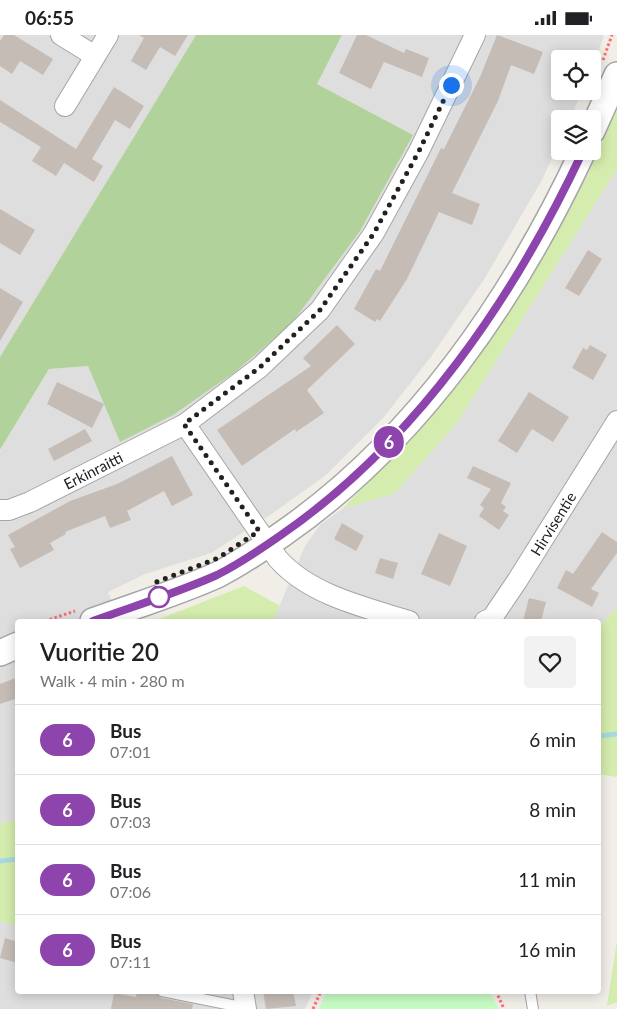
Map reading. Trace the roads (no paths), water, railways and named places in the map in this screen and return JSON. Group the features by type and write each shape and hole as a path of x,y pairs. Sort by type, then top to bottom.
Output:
{"street":[{"path":"61,35 95,56"},
{"path":"65,106 108,35"},
{"name":"Erkinraitti","path":"0,510 9,510 57,489 184,424 259,368 320,310 374,233 419,151 475,35"},
{"path":"601,111 617,75"},
{"path":"87,615 217,575 268,544 302,520 364,470 422,407 472,342 531,252 578,160"},
{"name":"Hirvisentie","path":"490,619 518,581 617,421"},
{"path":"184,424 278,559 296,577 342,599 402,619"},
{"path":"0,653 15,646"},
{"path":"244,994 246,1009"}],"lane":[{"path":"176,994 246,1009"},
{"path":"530,994 533,1009"}],"waterway":[{"path":"601,736 617,734"},
{"path":"0,861 15,859"}]}
